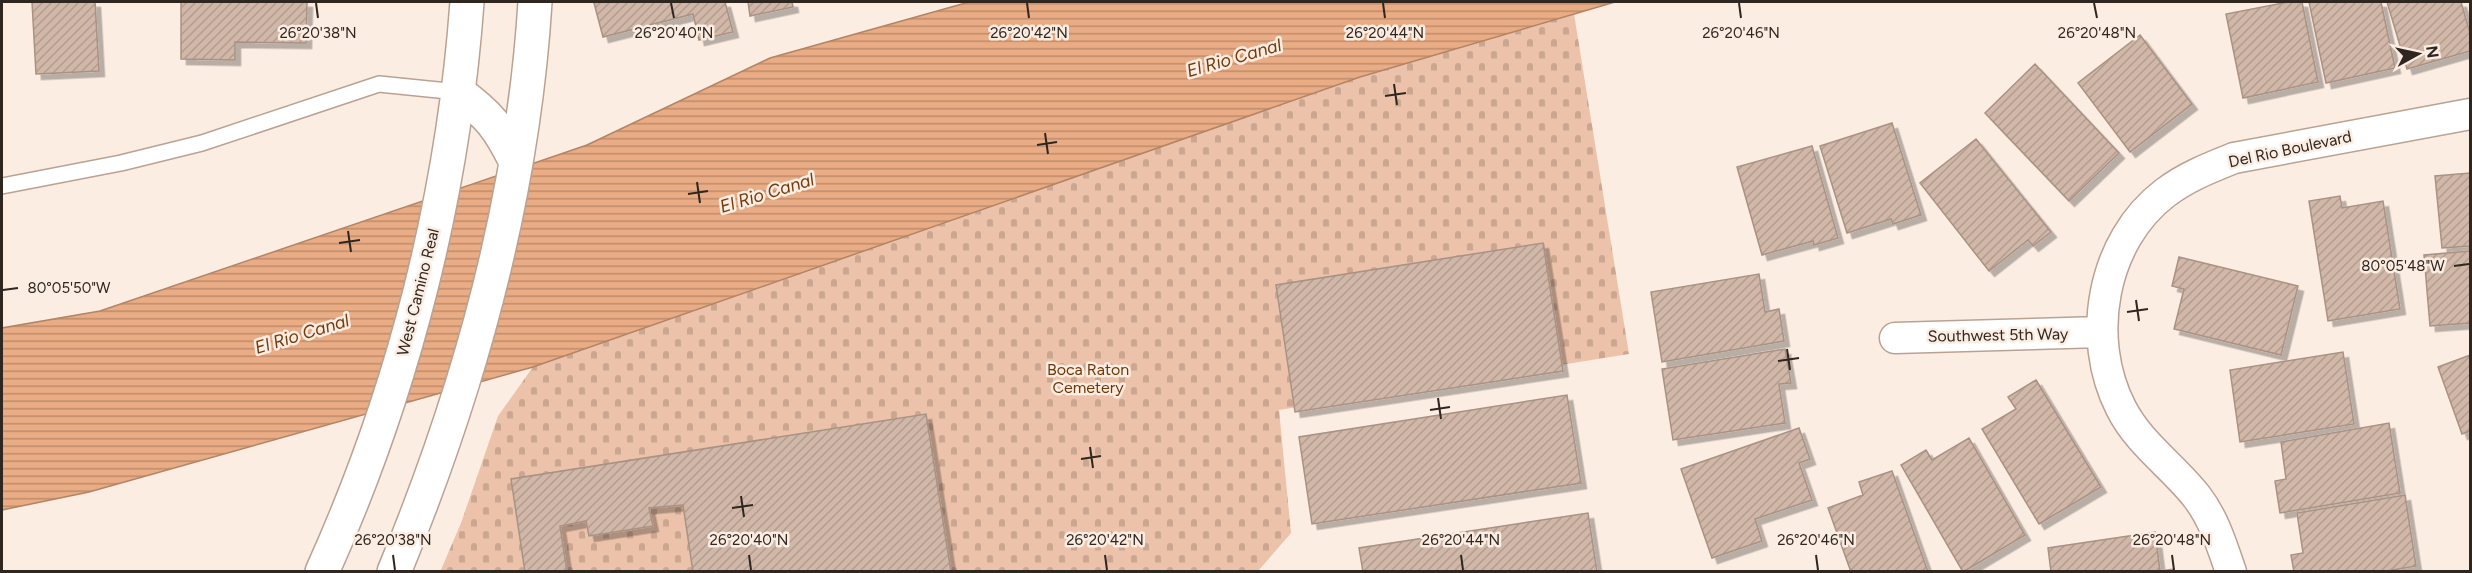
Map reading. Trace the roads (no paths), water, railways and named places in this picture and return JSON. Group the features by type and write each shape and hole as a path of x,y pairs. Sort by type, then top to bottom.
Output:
{"street":[{"name":"West Camino Real","path":"322,572 375,437 403,353 444,180 458,92 467,2"},
{"path":"394,572 451,416 474,347 490,285 515,160 535,2"},
{"path":"458,92 478,107 498,127 515,160"},
{"name":"Del Rio Boulevard","path":"2231,572 2219,535 2198,497 2143,441 2121,408 2107,371 2101,332 2105,294 2117,256 2132,231 2164,194 2197,172 2234,158 2470,114"},
{"name":"Southwest 5th Way","path":"1894,338 2101,332"}],"lane":[{"path":"2,186 121,163 202,143 379,84 458,92"}],"water":[{"name":"El Rio Canal","path":"969,2 1615,2 1360,77 533,367 89,492 2,510 2,328 100,311 587,145 770,58"}],"park label":[{"name":"Boca Raton Cemetery","path":"1088,378"}]}
